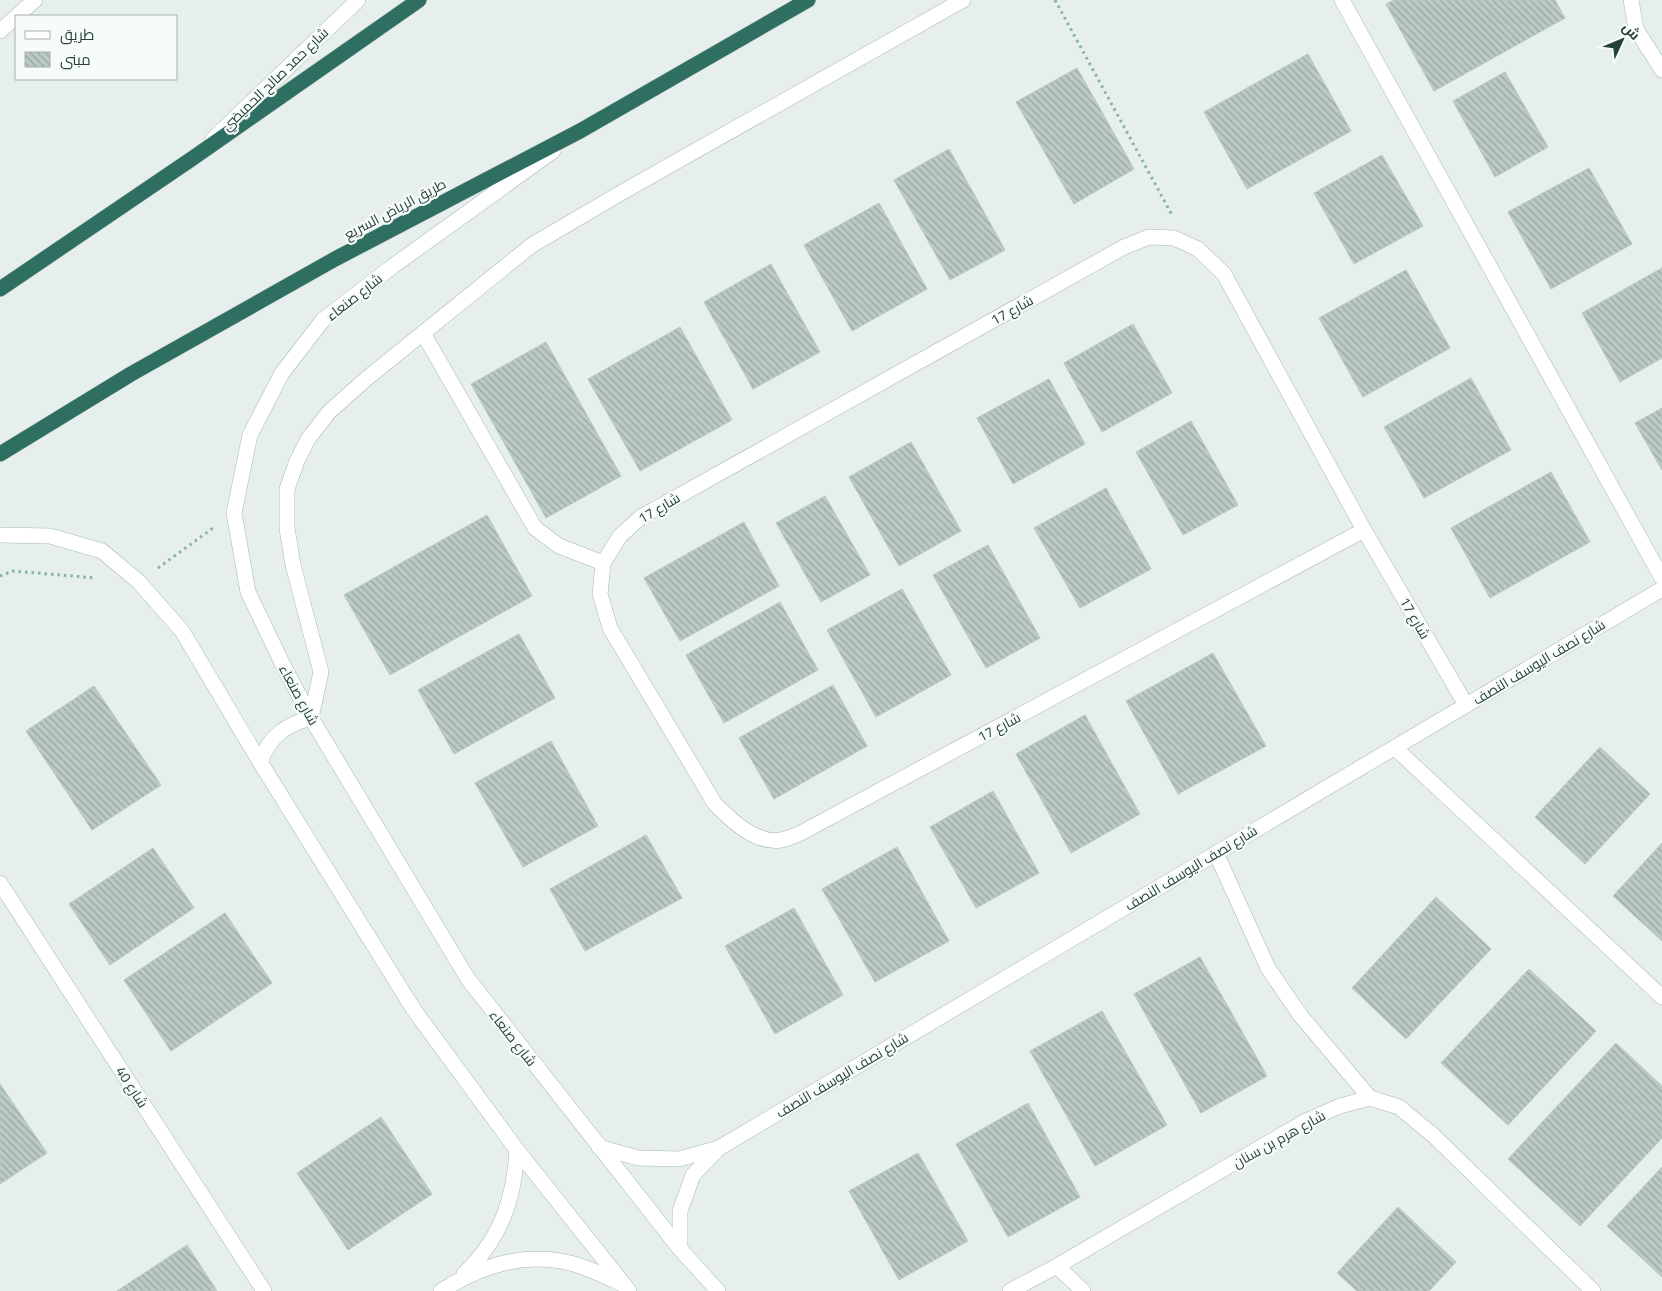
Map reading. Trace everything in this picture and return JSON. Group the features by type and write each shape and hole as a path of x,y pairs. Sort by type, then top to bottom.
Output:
{"highway":[{"path":"0,289 193,158 419,0"},
{"name":"طريق الرياض السريع","path":"0,454 131,374 335,258 580,131 808,0"}],"street":[{"path":"18,15 35,0"},
{"name":"شارع حمد صالح الحميضي","path":"193,158 358,0"},
{"path":"260,762 265,748 274,738 293,723 311,718 321,672 293,565 287,528 287,489 300,454 329,412 532,245 963,0"},
{"path":"1342,0 1662,578"},
{"path":"1631,0 1636,29 1662,70"},
{"path":"0,31 15,18"},
{"name":"شارع صنعاء","path":"580,131 392,266 323,320 282,373 250,435 234,513 248,592 283,665 311,718 468,979 680,1249 718,1291"},
{"name":"شارع 17","path":"1364,530 799,834 780,841 759,838 736,824 715,804 610,628 600,594 604,563 620,536 641,517 1124,247 1149,236 1174,238 1198,248 1224,274 1364,530 1466,705"},
{"path":"423,333 535,528 559,546 604,563"},
{"path":"0,534 50,536 102,551 140,582 182,631 260,762 414,1010 517,1150 627,1288"},
{"name":"شارع نصف اليوسف النصف","path":"719,1148 1662,589"},
{"path":"1395,748 1662,997"},
{"path":"1216,853 1268,968 1300,1015 1370,1098 1399,1107 1434,1136 1593,1291"},
{"name":"شارع 40","path":"0,883 264,1291"},
{"name":"شارع هرم بن سنان","path":"1010,1291 1057,1266 1306,1122 1340,1106 1370,1098"},
{"path":"599,1147 638,1158 679,1159 719,1148"},
{"path":"680,1249 680,1211 693,1175 719,1148"},
{"path":"456,1282 487,1248 499,1228 509,1203 515,1177 517,1150"},
{"path":"441,1291 488,1267 505,1262 531,1260 552,1260 573,1264 593,1270 627,1288"},
{"path":"1057,1266 1083,1291"}],"path":[{"path":"1055,0 1188,244"}],"building":[{"path":"1394,0 1555,0 1565,18 1434,91 1386,4"},
{"path":"1308,54 1351,131 1247,189 1204,112"},
{"path":"1077,68 1134,169 1074,204 1016,102"},
{"path":"1505,72 1548,147 1495,177 1453,101"},
{"path":"949,149 1005,250 950,280 894,180"},
{"path":"1382,155 1423,226 1354,264 1314,193"},
{"path":"1589,168 1632,244 1551,289 1508,212"},
{"path":"879,203 927,289 852,331 804,245"},
{"path":"771,264 820,352 753,389 704,302"},
{"path":"1662,268 1662,358 1620,382 1582,313"},
{"path":"1406,270 1450,348 1363,397 1319,318"},
{"path":"1133,324 1172,393 1102,432 1064,363"},
{"path":"680,327 732,420 640,471 588,379"},
{"path":"546,342 621,476 546,518 471,384"},
{"path":"1471,378 1511,450 1424,498 1384,427"},
{"path":"1049,379 1085,444 1013,484 977,418"},
{"path":"1662,408 1662,470 1635,423"},
{"path":"1191,421 1238,505 1183,535 1136,452"},
{"path":"911,442 961,531 899,566 849,477"},
{"path":"1551,472 1590,542 1490,598 1451,528"},
{"path":"1106,488 1151,569 1080,608 1034,528"},
{"path":"825,496 870,575 821,602 776,523"},
{"path":"487,515 532,596 390,675 344,595"},
{"path":"744,522 779,586 680,641 644,578"},
{"path":"988,545 1040,638 986,668 933,575"},
{"path":"902,589 951,675 876,717 827,630"},
{"path":"780,602 818,670 724,723 686,655"},
{"path":"519,634 555,698 454,754 418,690"},
{"path":"1213,653 1266,746 1178,794 1126,701"},
{"path":"833,685 867,746 774,799 739,738"},
{"path":"94,686 161,785 92,830 26,731"},
{"path":"1085,715 1140,814 1071,853 1016,754"},
{"path":"551,741 598,826 523,867 475,783"},
{"path":"1600,747 1650,794 1585,864 1535,817"},
{"path":"993,791 1039,873 976,908 930,827"},
{"path":"646,835 682,898 585,951 550,889"},
{"path":"1662,843 1662,941 1613,896"},
{"path":"897,847 949,941 875,982 822,889"},
{"path":"153,848 194,908 110,965 69,904"},
{"path":"1436,897 1491,949 1406,1039 1352,988"},
{"path":"794,908 843,995 775,1034 725,946"},
{"path":"225,913 272,983 171,1051 124,980"},
{"path":"1200,957 1267,1076 1201,1113 1134,994"},
{"path":"1529,969 1596,1031 1508,1125 1441,1063"},
{"path":"1102,1011 1167,1125 1095,1166 1030,1051"},
{"path":"1616,1043 1662,1086 1662,1138 1580,1226 1508,1159"},
{"path":"0,1084 47,1153 0,1184"},
{"path":"1028,1103 1080,1197 1008,1237 956,1144"},
{"path":"381,1117 432,1194 348,1250 297,1173"},
{"path":"918,1153 968,1241 899,1280 849,1191"},
{"path":"1662,1167 1662,1277 1607,1226"},
{"path":"1398,1207 1456,1262 1429,1291 1357,1291 1337,1273"},
{"path":"187,1245 217,1291 117,1291"}]}
